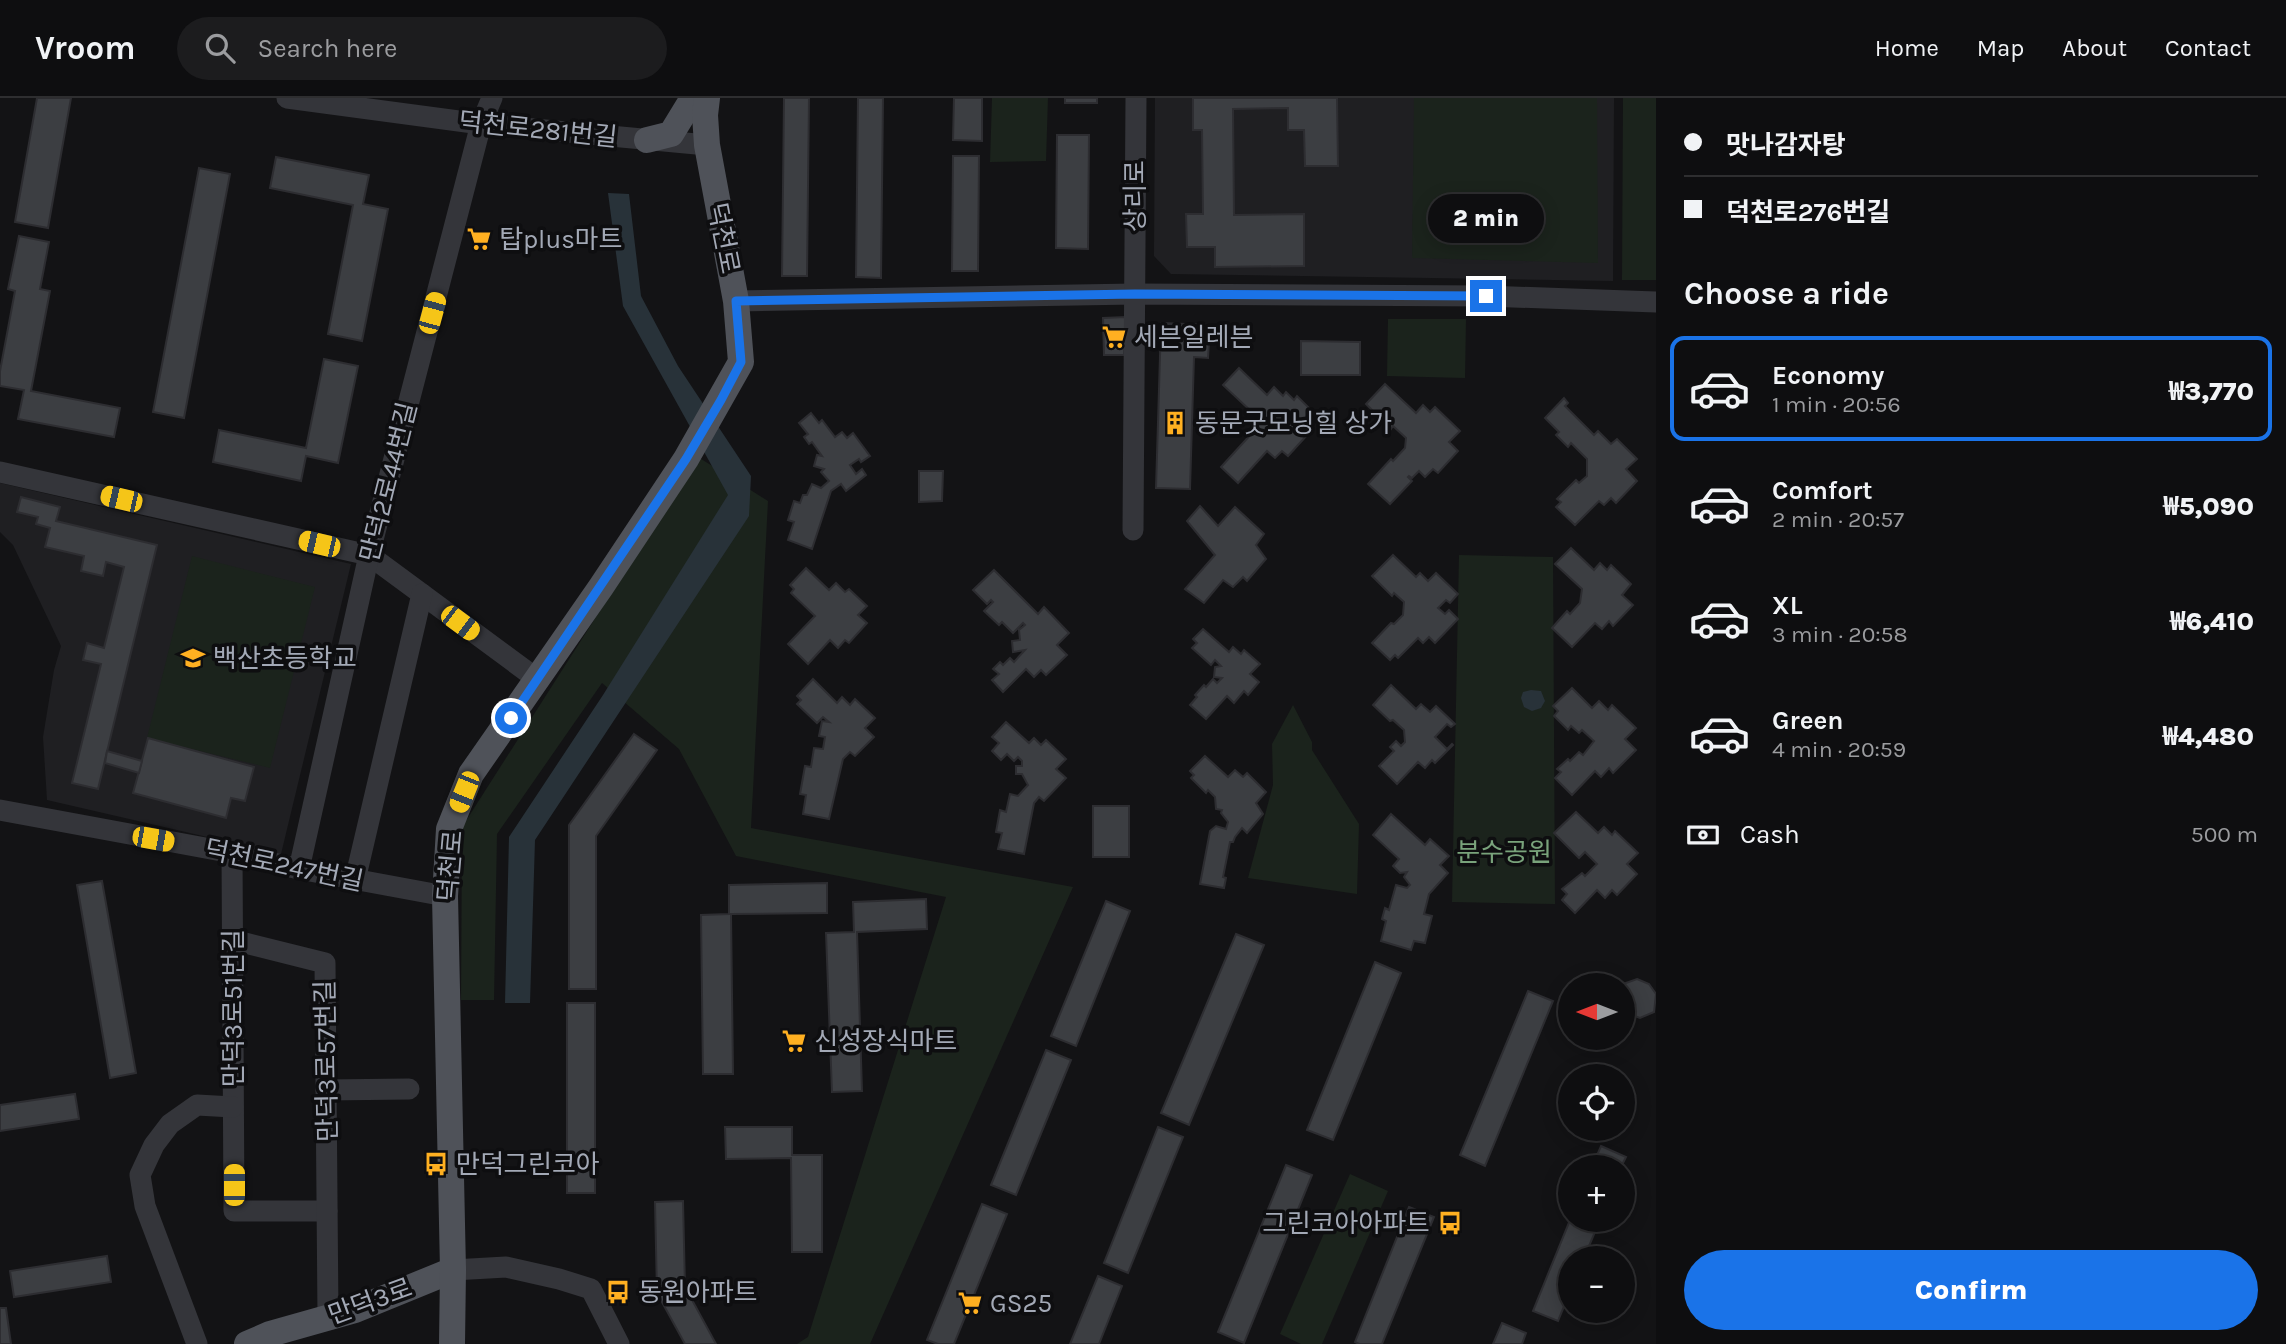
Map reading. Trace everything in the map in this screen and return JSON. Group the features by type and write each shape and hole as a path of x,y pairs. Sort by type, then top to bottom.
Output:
{"main road":[{"path":"647,140 671,134 693,98"},
{"name":"덕천로","path":"452,1344 453,1269 445,896 449,829 471,774 686,459 741,362 736,301 707,145 707,98"},
{"name":"만덕3로","path":"247,1344 270,1334 355,1310 453,1269"}],"street":[{"name":"덕천로281번길","path":"286,98 481,124 707,145"},
{"name":"만덕2로44번길","path":"299,869 369,555 481,124 492,98"},
{"name":"상리로","path":"1133,530 1136,98"},
{"path":"736,301 1135,294 1486,296 1656,302"},
{"path":"0,472 369,555 537,679"},
{"path":"355,880 422,594"},
{"name":"덕천로247번길","path":"0,810 445,896"},
{"name":"만덕3로51번길","path":"197,1344 145,1206 140,1175 154,1145 170,1124 197,1105 233,1107 232,853"},
{"name":"만덕3로57번길","path":"233,940 325,963 328,1317"},
{"path":"326,1090 409,1089"},
{"path":"233,1107 234,1211 327,1211"},
{"path":"453,1269 506,1267 591,1289 619,1344"}],"shaded area":[{"path":"1155,98 1614,98 1613,281 1171,274 1154,256"},
{"path":"608,193 629,194 641,296 678,366 751,476 749,516 535,840 530,1003 505,1003 509,837 603,695 728,495 623,306"},
{"name":"백산초등학교","path":"0,483 351,564 281,854 47,800 43,737 54,670 61,646 13,545 0,532"},
{"path":"1541,691 1545,701 1541,708 1532,711 1524,707 1521,698 1523,692"}],"green space":[{"path":"992,98 1048,98 1046,161 990,162"},
{"path":"1414,98 1597,98 1598,263 1412,258"},
{"path":"1623,98 1656,98 1656,280 1622,280"},
{"path":"1388,319 1466,319 1465,378 1387,376"},
{"path":"698,457 768,501 751,828 1073,887 870,1344 797,1344 808,1337 946,897 736,856 679,749 602,683 497,834 494,1000 461,1000 462,827"},
{"name":"분수공원","path":"1459,555 1553,557 1555,904 1452,902"},
{"path":"192,556 315,587 270,768 147,738"},
{"path":"1293,705 1312,742 1312,750 1359,824 1357,894 1248,878 1273,785 1272,744"},
{"path":"1350,1174 1388,1191 1322,1344 1301,1344 1280,1334"}],"building":[{"path":"37,98 71,98 48,228 15,222"},
{"path":"784,98 809,98 807,276 782,276"},
{"path":"858,98 883,98 881,278 856,277"},
{"path":"954,98 982,98 982,141 953,140"},
{"path":"1065,98 1097,98 1097,103 1065,103"},
{"path":"1193,98 1337,98 1338,166 1305,166 1304,130 1288,130 1288,108 1233,109 1234,215 1304,214 1304,266 1215,267 1215,247 1187,247 1186,214 1203,214 1202,130 1193,130"},
{"path":"1057,135 1089,135 1088,249 1056,248"},
{"path":"953,156 979,156 978,271 952,271"},
{"path":"276,157 369,175 363,204 388,209 362,341 328,334 353,205 270,188"},
{"path":"199,168 230,174 184,418 153,412"},
{"path":"19,236 49,242 40,289 50,291 31,391 120,408 114,437 18,419 24,390 0,386 0,371 15,291 8,289"},
{"name":"세븐일레븐","path":"1126,317 1124,355 1104,355 1103,318"},
{"name":"동문굿모닝힐 상가","path":"1161,323 1210,325 1208,358 1194,357 1190,489 1156,488"},
{"path":"1301,341 1360,342 1360,375 1301,375"},
{"path":"324,359 358,366 338,463 306,456 301,481 213,462 219,430 306,448"},
{"path":"1239,368 1267,395 1274,387 1283,396 1286,392 1294,400 1297,396 1312,411 1299,424 1309,433 1288,456 1282,451 1275,458 1267,451 1238,483 1221,467 1253,432 1254,414 1223,385"},
{"path":"1385,384 1416,413 1423,405 1430,412 1435,407 1460,431 1449,442 1458,451 1438,473 1433,469 1425,477 1419,471 1412,478 1409,476 1412,481 1390,504 1368,484 1405,448 1406,438 1393,426 1391,429 1366,404"},
{"path":"1564,398 1568,403 1565,406 1594,435 1598,431 1611,444 1617,439 1637,459 1626,469 1637,481 1616,503 1611,498 1604,505 1599,501 1575,525 1556,507 1561,502 1557,499 1576,480 1579,483 1587,476 1587,459 1571,443 1568,447 1556,435 1559,432 1545,418"},
{"path":"811,413 819,423 822,420 835,437 842,432 847,438 853,433 870,456 850,465 856,474 862,469 866,475 846,491 841,484 831,491 812,549 788,540 794,522 788,520 794,501 800,503 812,484 821,488 829,481 821,472 824,469 814,466 817,455 822,456 812,442 809,444 804,437 808,434 799,423"},
{"path":"919,471 943,471 942,501 919,502"},
{"path":"21,497 60,507 56,521 157,545 98,789 72,783 101,664 83,660 87,643 104,648 124,567 106,562 103,576 81,571 84,556 45,547 50,528 36,524 38,517 17,512"},
{"path":"1200,506 1218,526 1235,507 1264,534 1256,545 1266,559 1247,581 1243,577 1233,587 1223,580 1204,603 1185,589 1215,555 1187,521"},
{"path":"1571,548 1594,570 1600,563 1607,570 1611,565 1631,584 1622,595 1633,605 1613,626 1609,621 1602,629 1595,623 1572,647 1552,628 1567,611 1570,614 1580,603 1582,589 1555,564"},
{"path":"1393,555 1416,577 1420,573 1428,581 1436,573 1458,594 1450,603 1446,600 1438,608 1445,614 1449,610 1458,619 1435,643 1429,637 1423,643 1418,638 1398,658 1395,655 1390,660 1372,643 1391,623 1394,624 1403,615 1404,602 1394,593 1392,596 1372,576"},
{"path":"806,568 829,590 836,583 845,592 849,589 867,606 858,615 867,623 849,643 845,640 838,648 830,640 808,664 788,644 815,616 791,593 794,589 790,585"},
{"path":"994,570 1038,614 1044,607 1069,633 1057,645 1067,655 1046,675 1041,670 1034,677 1026,669 1003,692 992,680 999,674 993,669 1010,658 1014,662 1025,650 1013,652 1012,641 1020,640 1019,630 1025,625 1023,623 1013,633 1002,622 999,625 984,611 993,602 991,600 987,604 973,590"},
{"path":"1203,629 1229,652 1233,647 1241,654 1244,650 1260,664 1250,674 1259,682 1248,695 1244,691 1234,703 1227,696 1206,719 1190,705 1204,685 1206,687 1213,679 1217,683 1222,678 1214,677 1215,667 1221,666 1215,660 1211,665 1192,648 1197,643 1193,639"},
{"path":"813,679 837,703 842,697 850,705 855,699 875,718 865,728 874,737 855,756 850,752 843,759 829,819 803,814 806,795 800,794 805,766 811,767 814,748 823,749 825,737 819,736 822,721 829,722 823,717 817,723 797,704 801,700 797,696"},
{"path":"1391,685 1416,709 1421,704 1430,712 1436,706 1455,724 1451,727 1447,724 1435,737 1447,749 1453,745 1435,763 1432,760 1425,768 1418,762 1397,784 1379,766 1394,751 1390,747 1396,741 1401,746 1405,742 1404,730 1373,705"},
{"path":"1572,688 1592,708 1599,701 1608,710 1612,705 1636,728 1625,739 1636,750 1613,773 1609,768 1601,777 1595,771 1572,795 1555,778 1561,772 1557,769 1579,752 1583,755 1594,741 1582,730 1579,733 1571,726 1568,730 1554,716 1558,711 1553,706"},
{"path":"1006,722 1029,743 1034,738 1041,745 1046,740 1066,759 1056,769 1066,778 1044,801 1039,797 1034,803 1024,854 998,849 1002,833 996,832 1000,810 1006,812 1010,794 1018,796 1028,785 1022,774 1016,774 1016,766 1022,766 1018,757 1014,761 1007,754 1001,760 992,751 999,743 992,737"},
{"path":"634,734 657,750 596,836 596,989 569,989 569,825"},
{"path":"148,738 254,767 245,801 231,798 226,818 133,793"},
{"path":"107,751 142,761 139,773 105,763"},
{"path":"1205,756 1228,777 1235,770 1243,777 1247,773 1266,792 1256,803 1263,814 1247,833 1242,828 1233,842 1230,842 1223,877 1226,878 1224,888 1200,884 1210,831 1216,826 1226,829 1228,822 1221,813 1222,810 1216,809 1215,797 1208,790 1206,793 1191,778 1194,775 1190,771"},
{"path":"1093,806 1129,806 1129,857 1093,857"},
{"path":"1576,812 1598,833 1604,827 1612,835 1615,831 1638,853 1627,864 1637,874 1617,895 1612,890 1605,898 1597,890 1575,913 1562,900 1567,894 1562,889 1582,873 1585,876 1597,864 1585,852 1579,858 1554,833"},
{"path":"1391,814 1425,845 1430,839 1449,856 1440,865 1448,873 1429,894 1424,914 1432,916 1425,943 1414,941 1411,950 1381,941 1386,921 1382,919 1385,908 1389,910 1396,885 1407,888 1410,885 1404,877 1407,872 1400,873 1393,866 1399,859 1373,835"},
{"path":"102,881 136,1073 110,1078 77,885"},
{"path":"827,883 827,913 731,914 733,1074 703,1074 701,915 729,914 729,885"},
{"path":"926,899 927,929 857,932 862,1091 832,1092 826,933 854,932 853,902"},
{"path":"1106,901 1130,911 1076,1046 1051,1036"},
{"path":"1236,934 1264,945 1189,1125 1161,1113"},
{"path":"1375,962 1401,973 1333,1140 1307,1130"},
{"path":"1635,980 1649,984 1656,994 1654,1012 1640,1018 1635,1016"},
{"path":"1528,991 1553,1001 1485,1166 1460,1155"},
{"path":"567,1003 595,1003 595,1193 567,1193"},
{"path":"1046,1050 1071,1060 1016,1195 991,1185"},
{"path":"75,1094 79,1119 0,1131 0,1105"},
{"path":"725,1127 792,1127 792,1155 822,1155 822,1252 792,1252 791,1158 726,1159"},
{"path":"1158,1127 1183,1137 1128,1273 1104,1263"},
{"path":"1601,1146 1621,1155 1597,1155"},
{"path":"1286,1165 1312,1175 1244,1343 1218,1332"},
{"path":"683,1201 685,1287 716,1344 685,1344 657,1293 655,1202"},
{"path":"982,1204 1007,1214 954,1344 938,1344 927,1340"},
{"path":"1409,1207 1434,1217 1382,1344 1359,1344 1355,1342"},
{"path":"1565,1232 1595,1232 1589,1246 1559,1246"},
{"path":"1558,1250 1558,1321 1533,1311"},
{"path":"107,1256 111,1282 14,1297 10,1271"},
{"path":"1098,1276 1122,1286 1099,1344 1070,1344"},
{"path":"0,1308 6,1308 11,1344 0,1344"},
{"path":"1502,1323 1526,1333 1522,1344 1493,1344"}],"place":[{"name":"탑plus마트","path":"479,239"},
{"name":"세븐일레븐","path":"1114,337"},
{"name":"동문굿모닝힐 상가","path":"1175,423"},
{"name":"백산초등학교","path":"193,658"},
{"name":"신성장식마트","path":"794,1041"},
{"name":"만덕그린코아","path":"436,1164"},
{"name":"그린코아아파트","path":"1450,1223"},
{"name":"동원아파트","path":"618,1292"},
{"name":"GS25","path":"970,1303"}],"route":[{"path":"511,718 686,459 721,400 741,362 736,301 1135,294 1486,296"}]}
